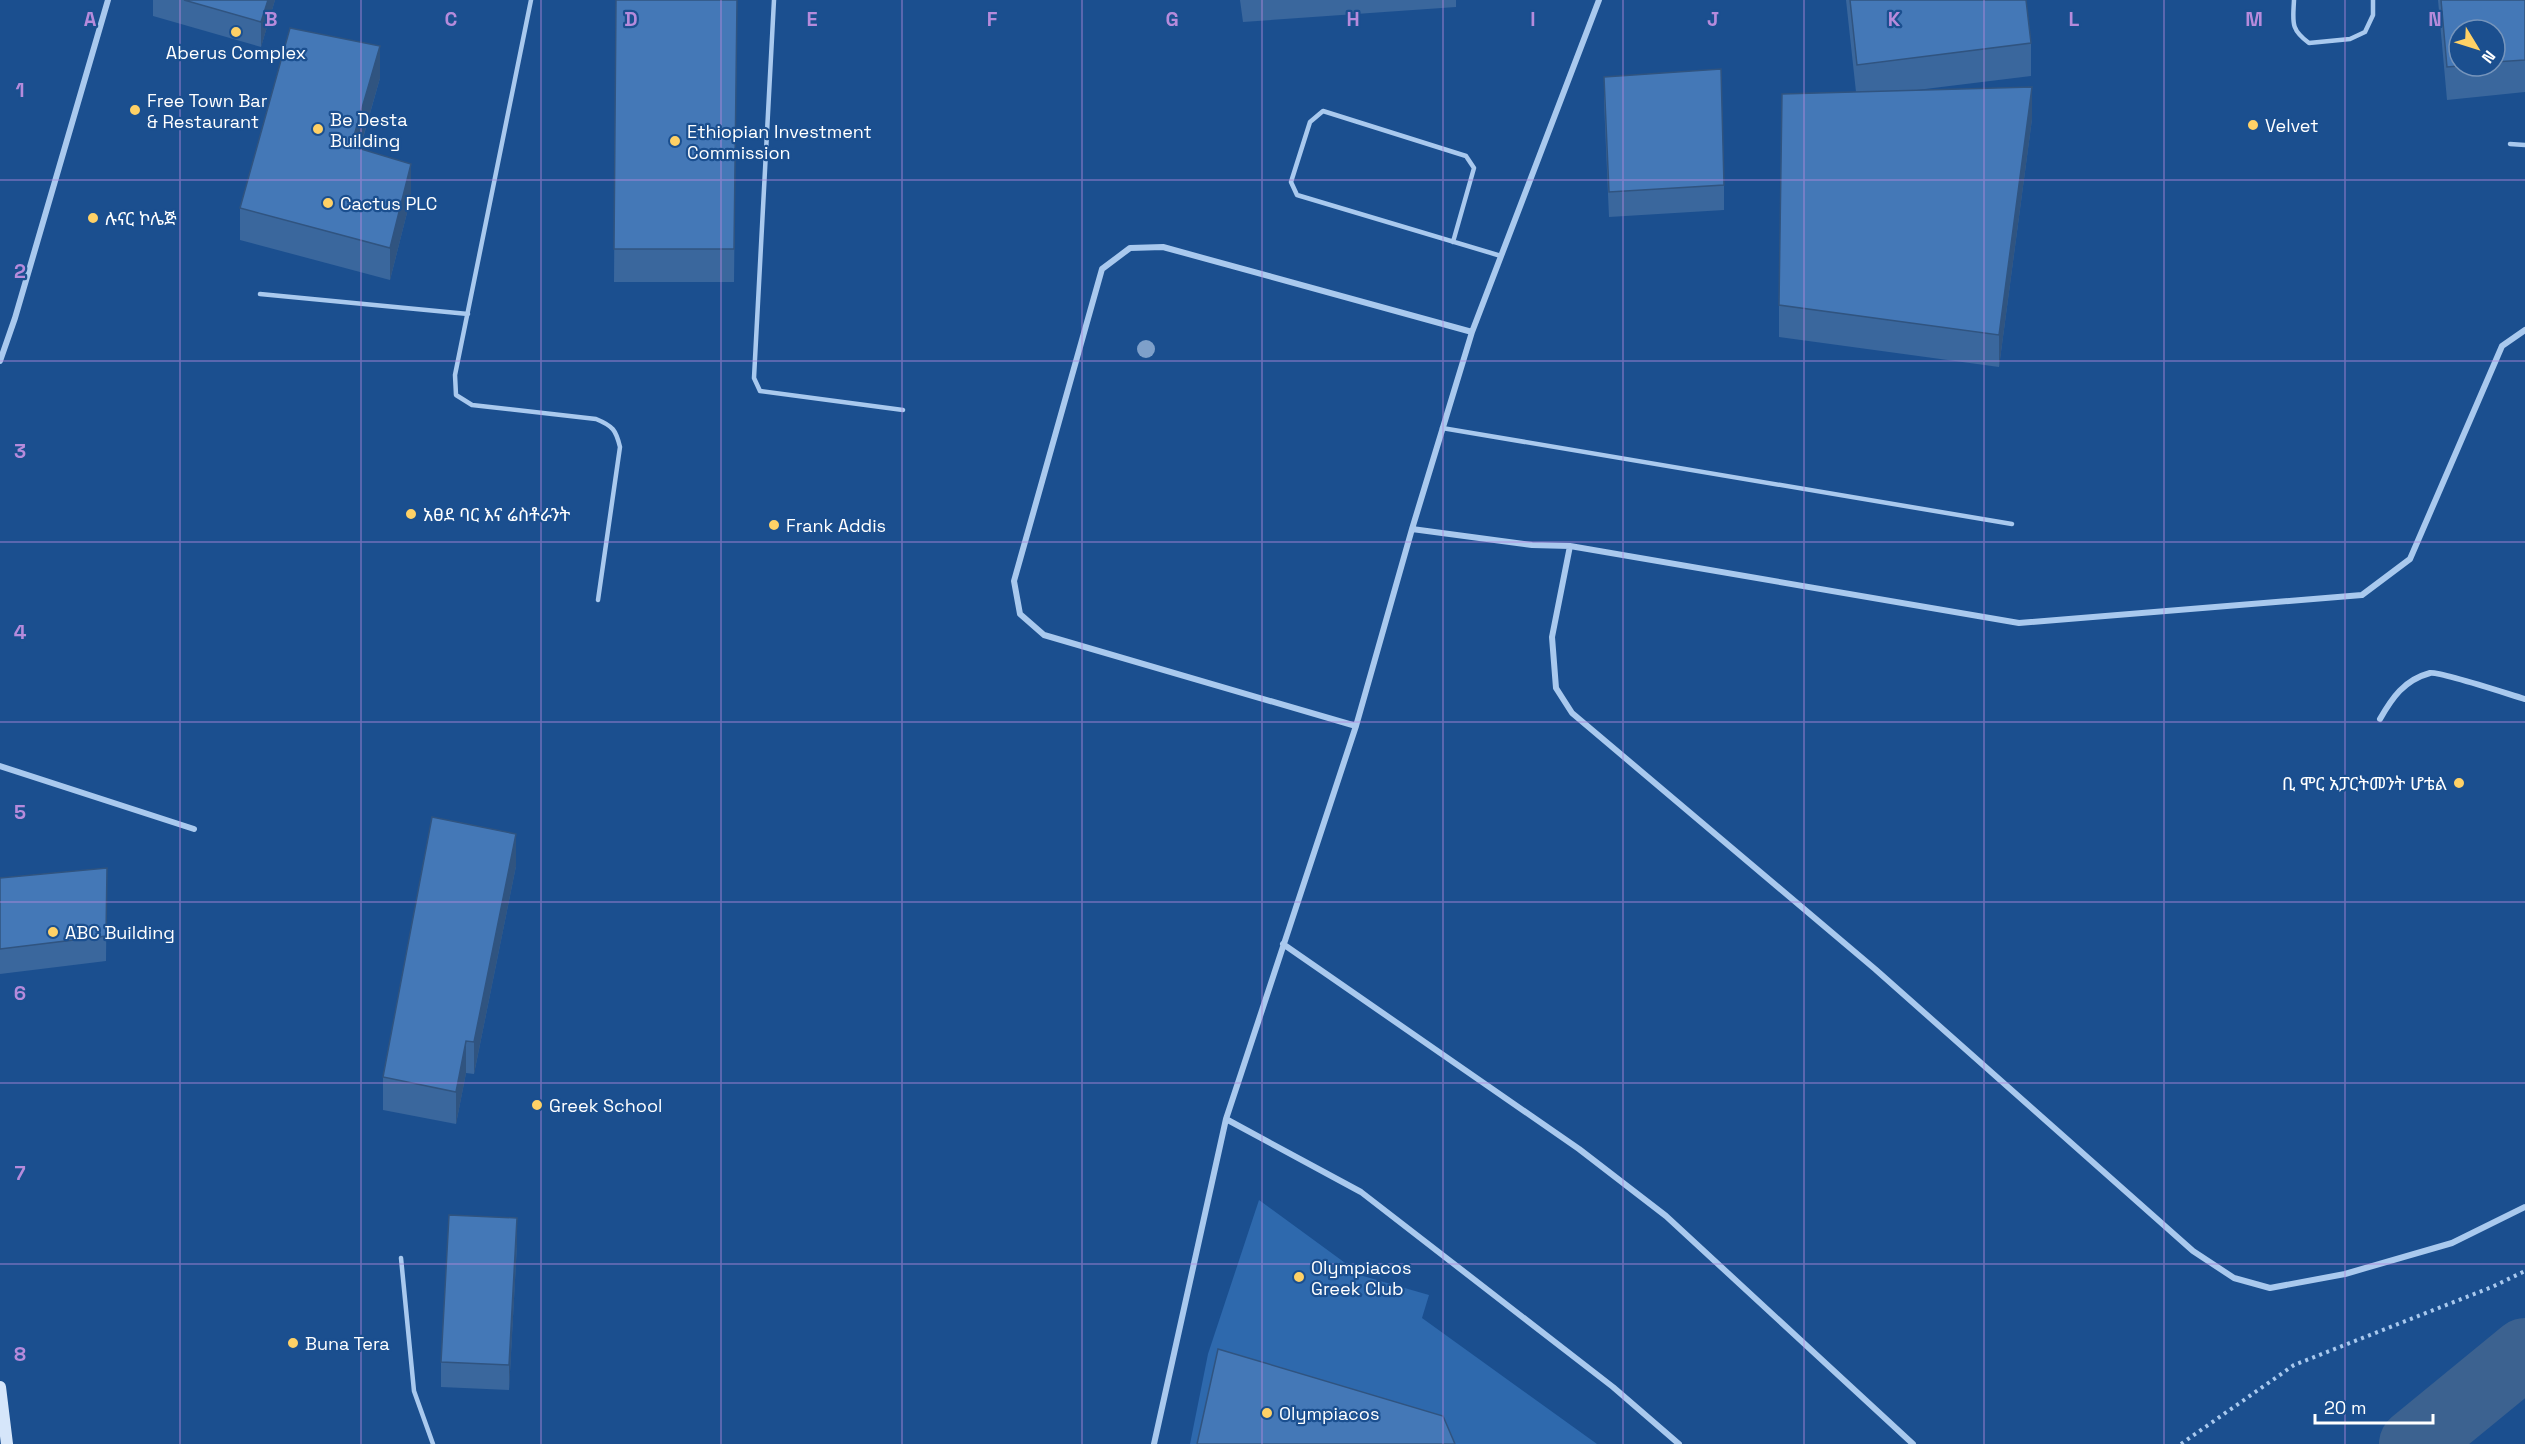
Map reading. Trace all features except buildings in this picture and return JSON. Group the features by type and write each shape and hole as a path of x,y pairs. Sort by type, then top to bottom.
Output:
{"main road":[{"path":"0,1387 7,1444"}],"street":[{"path":"0,361 32,261 108,0"},
{"path":"1154,1444 1226,1119 1356,726 1412,529 1472,332 1599,0"},
{"path":"1356,726 1044,635 1020,614 1014,581 1102,269 1130,248 1163,246 1472,332"},
{"path":"1412,529 1532,544 1570,546 2019,623 2362,595 2410,559 2502,346 2525,330"},
{"path":"1570,546 1552,637 1556,688 1572,713 1875,969 2193,1251 2234,1278 2270,1288 2345,1274 2452,1243 2525,1207"},
{"path":"2380,719 2393,695 2414,680 2432,672 2525,699"},
{"path":"0,766 194,829"},
{"path":"1283,944 1570,1143 1666,1216 1913,1444"},
{"path":"1226,1119 1361,1192 1613,1387 1678,1444"}],"lane":[{"path":"531,0 456,375 456,395 472,405 596,419 611,425 615,430 620,447 598,600"},
{"path":"774,0 754,378 760,391 903,410"},
{"path":"2294,0 2293,25 2299,35 2309,44 2350,39 2365,32 2373,15 2373,0"},
{"path":"1453,242 1474,168 1466,156 1323,111 1310,122 1291,182 1297,195 1453,242 1501,256"},
{"path":"2510,144 2525,145"},
{"path":"260,294 468,314"},
{"path":"1442,428 2012,524"},
{"path":"401,1258 414,1391 433,1444"}],"path":[{"path":"2181,1444 2192,1434 2294,1365 2492,1287 2525,1271"}],"shaded area":[{"name":"Olympiacos Greek Club","path":"1259,1200 1363,1276 1429,1295 1422,1318 1597,1444 1190,1444 1208,1354"}],"waterway":[{"path":"2414,1444 2525,1353"}],"place":[{"name":"Aberus Complex","path":"236,32"},
{"name":"Free Town Bar & Restaurant","path":"135,110"},
{"name":"Velvet","path":"2253,125"},
{"name":"Be Desta Building","path":"318,129"},
{"name":"Ethiopian Investment Commission","path":"675,141"},
{"name":"Cactus PLC","path":"328,203"},
{"name":"ሉናር ኮሌጅ","path":"93,218"},
{"name":"አፀደ ባር እና ሬስቶራንት","path":"411,514"},
{"name":"Frank Addis","path":"774,525"},
{"name":"ቢ ሞር አፓርትመንት ሆቴል","path":"2459,783"},
{"name":"ABC Building","path":"53,932"},
{"name":"Greek School","path":"537,1105"},
{"name":"Olympiacos Greek Club","path":"1299,1277"},
{"name":"Buna Tera","path":"293,1343"},
{"name":"Olympiacos","path":"1267,1413"}]}
